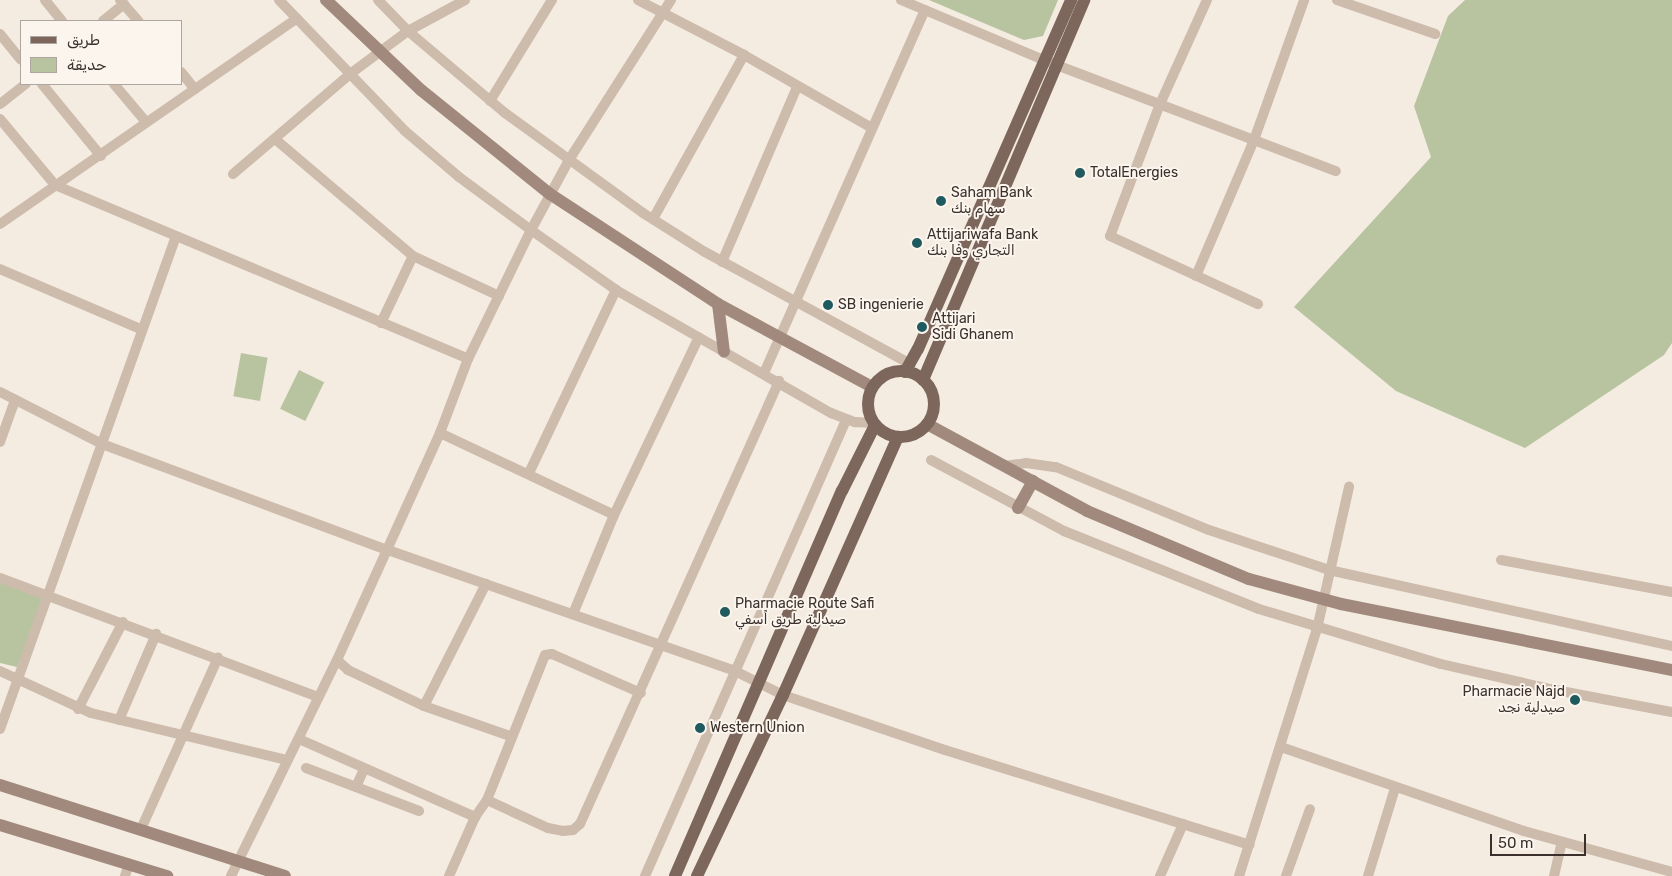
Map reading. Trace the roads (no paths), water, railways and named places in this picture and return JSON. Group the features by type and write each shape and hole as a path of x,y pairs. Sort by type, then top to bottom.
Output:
{"main road":[{"path":"923,380 1052,63 1071,0"},
{"path":"907,368 923,380 933,401 927,424 918,433 898,437 885,433 874,424 868,402 872,388 886,375 907,368 1052,63 1084,0"},
{"path":"675,876 760,684 842,491 874,424"},
{"path":"696,876 783,695 898,437"}],"street":[{"path":"45,0 61,20"},
{"path":"279,0 426,150 531,230 616,290 724,352 846,420 874,424"},
{"path":"326,0 380,52 463,126 550,194 718,304 872,388"},
{"path":"378,0 408,31 490,101 653,219 722,262 796,301 907,368"},
{"path":"233,174 350,74 408,31 465,0"},
{"path":"490,101 552,0"},
{"path":"638,0 663,15 744,55 797,87 872,128"},
{"path":"231,876 337,660 385,549 440,433 468,359 531,230 569,160 671,0"},
{"path":"901,0 1052,63 1336,170"},
{"path":"1207,0 1160,104 1110,236 1258,304"},
{"path":"1196,276 1254,140 1304,0"},
{"path":"1337,0 1435,34"},
{"path":"104,20 122,2 137,20"},
{"path":"764,373 925,10"},
{"path":"2,220 100,156 297,18"},
{"path":"0,34 20,59"},
{"path":"653,219 744,55"},
{"path":"182,73 195,89"},
{"path":"0,104 25,85"},
{"path":"43,85 100,156"},
{"path":"115,85 146,122"},
{"path":"722,262 797,87"},
{"path":"0,119 55,185 468,359"},
{"path":"275,139 413,256 499,296"},
{"path":"0,729 49,595 141,329 176,236"},
{"path":"381,322 413,256"},
{"path":"0,269 141,329"},
{"path":"528,473 616,290"},
{"path":"718,304 724,352"},
{"path":"573,614 614,515 699,337"},
{"path":"487,800 548,828 573,830 586,814 779,381"},
{"path":"0,392 102,444 385,549 662,645 735,672 783,695 945,750 1250,845"},
{"path":"0,442 15,400"},
{"path":"645,876 846,420"},
{"path":"927,424 1033,482 1171,548 1249,579 1323,600 1672,670"},
{"path":"440,433 614,515"},
{"path":"931,460 1018,508 1086,540 1203,589 1317,628 1496,677 1672,712"},
{"path":"1004,466 1036,463 1056,467 1209,530 1330,570 1672,646"},
{"path":"1018,508 1033,482"},
{"path":"1239,876 1317,628 1349,487"},
{"path":"1501,560 1672,592"},
{"path":"0,578 156,634 318,697"},
{"path":"424,706 486,584"},
{"path":"78,709 123,622"},
{"path":"119,720 156,634"},
{"path":"449,876 475,817 487,800 510,736 546,655 552,654 641,693"},
{"path":"141,829 218,658"},
{"path":"337,660 348,670 424,706 510,736"},
{"path":"0,671 78,709 287,760"},
{"path":"299,739 475,817"},
{"path":"1281,747 1395,788 1562,842 1672,872"},
{"path":"306,768 419,811"},
{"path":"356,787 364,769"},
{"path":"0,785 285,876"},
{"path":"1368,876 1395,788"},
{"path":"1286,876 1310,809"},
{"path":"0,824 127,870 167,876"},
{"path":"1160,876 1183,824"},
{"path":"1554,876 1562,842"}],"place":[{"name":"TotalEnergies","path":"1080,173"},
{"name":"Saham Bank سهام بنك","path":"941,201"},
{"name":"Attijariwafa Bank التجاري وفا بنك","path":"917,243"},
{"name":"SB ingenierie","path":"828,305"},
{"name":"Attijari Sidi Ghanem","path":"922,327"},
{"name":"Pharmacie Route Safi صيدلية طريق اًسفي","path":"725,612"},
{"name":"Pharmacie Najd صيدلية نجد","path":"1575,700"},
{"name":"Western Union","path":"700,728"}]}
